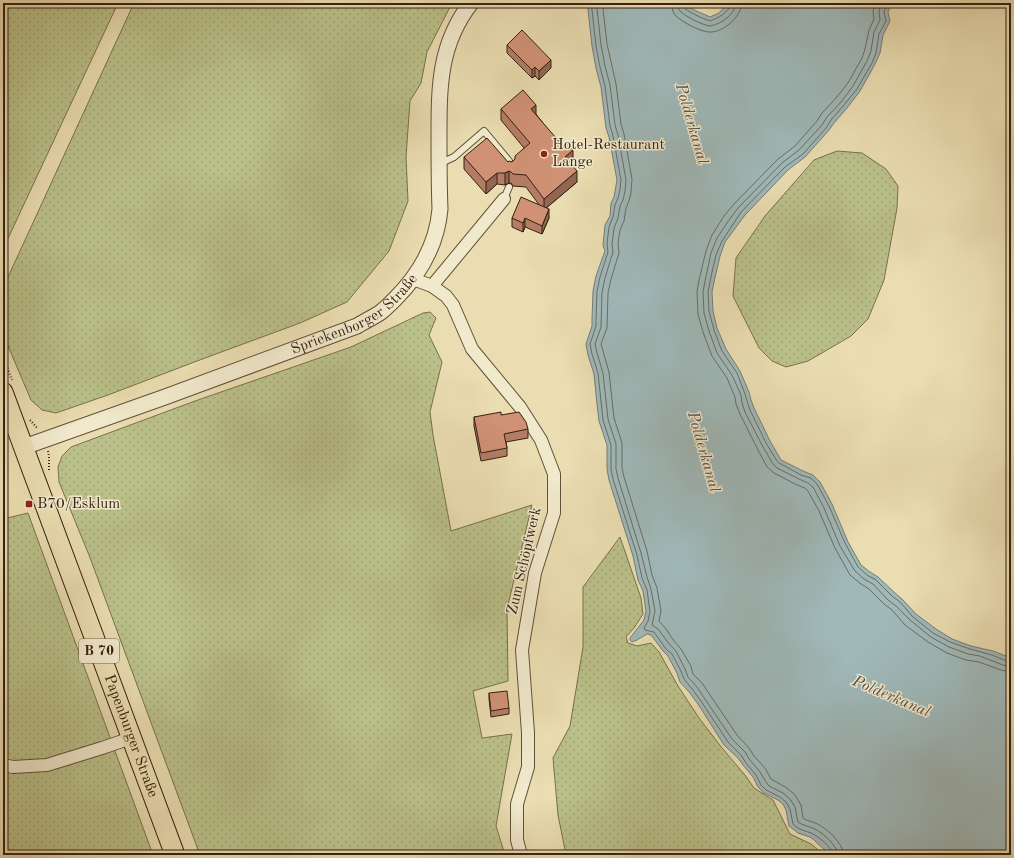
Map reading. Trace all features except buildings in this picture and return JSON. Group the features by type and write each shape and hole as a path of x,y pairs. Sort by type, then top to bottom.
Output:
{"main road":[{"name":"Papenburger Straße","path":"3,392 175,855"}],"street":[{"name":"Spriekenborger Straße","path":"24,447 166,397 357,326 382,311 402,292 413,279 429,250 439,222 439,99 442,66 447,46 457,25 471,3"},
{"path":"432,286 504,199"},
{"name":"Zum Schöpfwerk","path":"413,279 432,286 446,296 454,305 472,349 520,407 541,440 554,474 554,513 535,573 522,650 528,733 528,767 517,804 517,840 521,855"},
{"path":"3,765 13,767 47,765 132,738"}],"lane":[{"path":"439,164 454,156 484,131 509,161 511,169"},
{"path":"504,199 509,187"}],"green space":[{"path":"3,3 118,3 3,249"},
{"path":"134,3 452,3 427,52 421,83 410,101 406,157 408,201 389,251 347,302 300,323 56,413 42,410 31,400 3,334 3,288"},
{"path":"837,151 862,153 886,169 898,186 897,208 884,280 868,319 851,336 808,361 786,367 772,361 759,348 733,296 736,258 765,216 814,160"},
{"path":"430,312 436,318 429,335 442,362 430,412 451,531 532,505 507,609 508,681 473,691 482,738 512,734 496,826 505,855 200,855 89,555 59,482 58,467 62,456 71,447 195,401 351,347 423,313"},
{"path":"28,513 153,855 3,855 3,519"},
{"path":"620,537 641,598 643,614 626,637 628,643 637,646 651,643 659,652 678,686 699,718 722,748 754,788 773,800 790,834 811,844 824,855 566,855 558,815 553,758 570,726 583,647 583,587"}],"water":[{"name":"Polderkanal","path":"588,3 685,3 693,9 710,17 719,13 728,3 892,3 888,12 890,21 883,35 880,53 860,91 805,157 788,170 745,215 725,242 720,256 712,292 713,311 717,328 726,349 740,371 754,408 781,460 813,475 820,482 832,504 848,542 861,565 878,577 916,614 952,639 1011,658 1011,855 830,855 813,839 798,833 789,826 786,810 783,804 764,793 758,787 753,777 738,758 724,745 700,707 680,682 668,656 651,635 647,634 632,642 630,640 644,620 646,611 643,591 638,580 633,556 609,480 607,469 607,445 599,421 594,374 586,344 592,326 593,291 596,276 605,251 603,245 605,225 610,216 611,203 614,197 617,180 606,128 601,87 592,46"}],"place":[{"name":"Hotel-Restaurant Lange","path":"544,154"},
{"name":"B70/Esklum","path":"29,504"}]}
